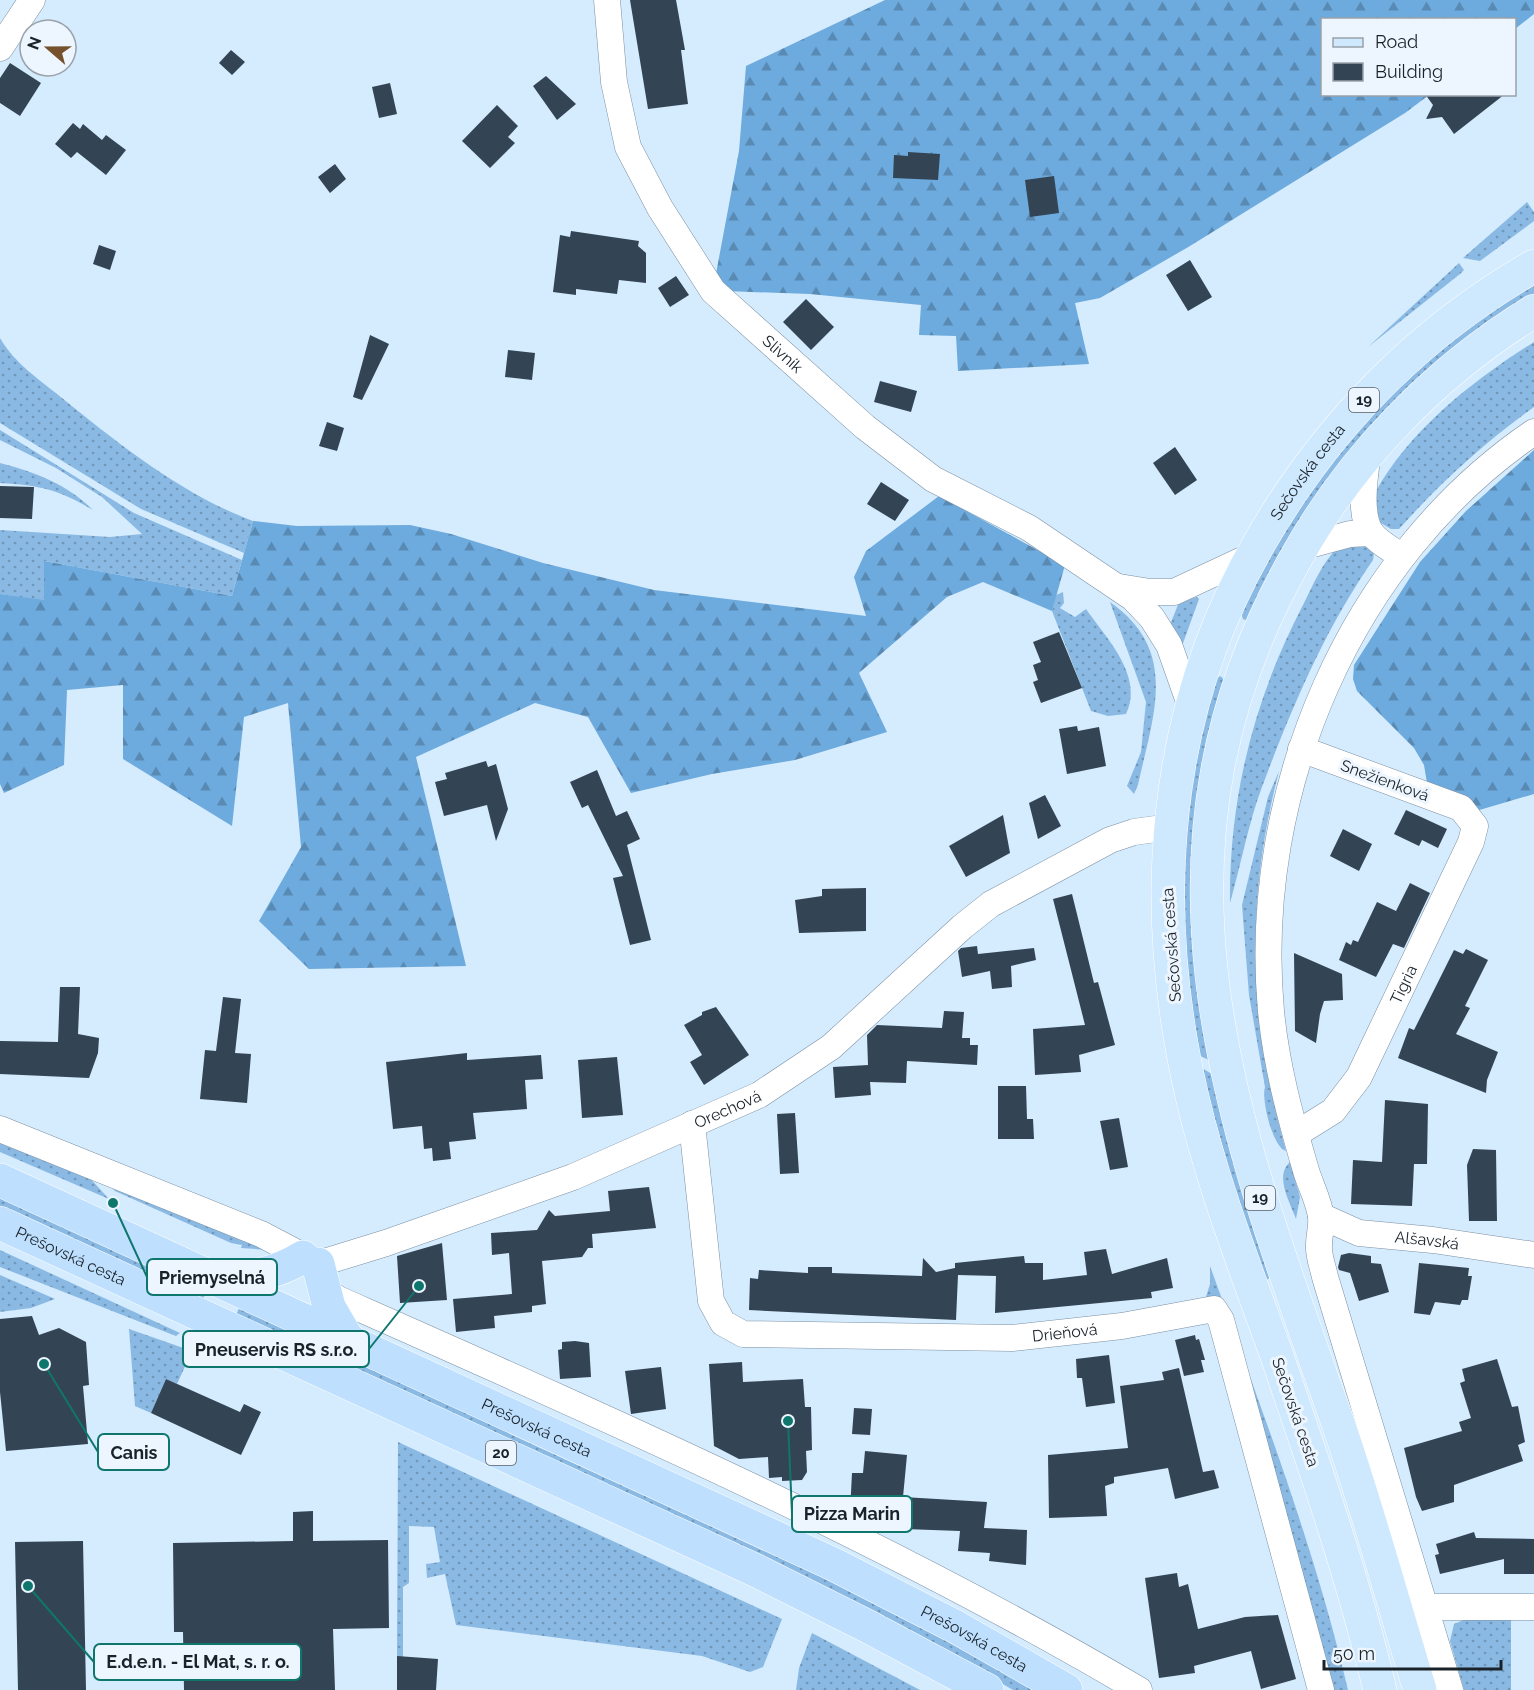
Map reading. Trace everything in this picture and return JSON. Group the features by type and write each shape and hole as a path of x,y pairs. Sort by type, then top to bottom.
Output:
{"highway":[{"name":"Prešovská cesta","path":"0,1180 833,1564 956,1627 1066,1690"},
{"name":"Prešovská cesta","path":"3,1226 745,1565 987,1690"},
{"path":"215,1279 315,1270 337,1324 348,1340"}],"main road":[{"name":"Sečovská cesta","path":"1380,1690 1334,1524 1227,1212 1193,1101 1175,1009 1168,939 1167,871 1170,827 1175,787 1192,710 1222,619 1251,556 1303,474 1356,407 1389,374 1439,331 1527,268"},
{"name":"19","path":"1420,1690 1368,1516 1256,1185 1225,1065 1211,984 1206,904 1207,861 1216,776 1229,721 1254,646 1283,580 1302,547 1341,487 1401,416 1444,377 1503,331 1534,311"}],"street":[{"path":"0,48 32,0"},
{"name":"Slivník","path":"608,0 614,82 628,147 660,208 713,291 865,427 933,479 1029,528 1117,587 1145,610 1161,632 1175,659 1192,710"},
{"path":"1450,1690 1423,1607 1318,1248 1321,1216 1296,1134 1274,1040 1269,951 1273,874 1282,822 1301,749 1337,661 1402,557 1480,473 1534,432"},
{"path":"1368,453 1364,502 1371,533 1402,557"},
{"path":"1302,547 1350,534 1371,533"},
{"path":"1117,587 1143,591 1174,591 1251,556"},
{"name":"Snežienková","path":"1301,749 1453,804 1467,813"},
{"name":"Tigria","path":"1296,1134 1333,1111 1359,1077 1471,842 1474,825 1467,813"},
{"name":"Orechová","path":"315,1270 573,1177 759,1095 831,1047 962,927 991,904 1122,834 1170,827"},
{"name":"Drieňová","path":"692,1124 711,1301 723,1323 743,1334 1012,1338 1122,1326 1214,1309 1221,1320 1321,1690"},
{"name":"Prešovská cesta","path":"0,1129 261,1234 315,1270 338,1299 571,1403 917,1567 1035,1629 1139,1690"},
{"name":"Alšavská","path":"1321,1216 1359,1233 1476,1245 1534,1255"},
{"path":"1423,1607 1534,1606"}],"shaded area":[{"path":"1527,202 1534,212 1534,221 1480,261 1463,258"},
{"path":"1459,263 1464,270 1460,274 1368,347"},
{"path":"1534,283 1534,295 1290,540 1248,621 1243,619 1241,613 1287,523 1363,421 1428,361 1472,325"},
{"path":"0,338 28,371 129,451 177,483 253,521 244,553 141,509 0,423"},
{"path":"1534,342 1534,407 1463,464 1399,529 1391,529 1379,522 1375,493 1406,448 1425,427 1467,389"},
{"path":"0,430 134,513 242,560 232,596 44,561 44,601 0,594 0,530 110,537 142,534 102,497 56,468 0,440"},
{"path":"0,463 50,480 72,493 93,510 49,490 0,483"},
{"path":"1363,543 1374,553 1373,560 1324,642 1285,728 1257,801 1230,903 1234,825 1240,787 1258,713 1271,676 1314,582 1327,560 1338,547"},
{"path":"1063,592 1064,603 1060,608 1075,617 1086,609 1121,658 1130,686 1130,700 1126,714 1108,716 1091,711 1052,611 1056,595"},
{"path":"1197,597 1199,599 1182,646 1170,625 1179,602"},
{"path":"1110,602 1132,621 1146,641 1154,663 1156,686 1154,709 1138,785 1134,794 1127,786 1141,752 1146,702"},
{"path":"1220,676 1225,680 1203,778 1196,824 1193,869 1195,961 1209,1060 1198,1055 1192,1018 1184,941 1182,864 1189,787 1196,749 1216,679"},
{"path":"1279,771 1260,869 1256,916 1256,962 1265,1054 1286,1151 1277,1142 1266,1112 1265,1087 1249,995 1242,905 1268,797"},
{"path":"1200,1067 1212,1074 1228,1142 1270,1278 1266,1280 1238,1201"},
{"path":"0,1136 87,1175 109,1199 0,1152"},
{"path":"1290,1162 1300,1197 1296,1219 1283,1182 1285,1168"},
{"path":"105,1181 268,1250 241,1248 242,1245 231,1243 115,1191"},
{"path":"0,1198 206,1292 202,1301 0,1208"},
{"path":"0,1250 180,1333 176,1336 0,1267"},
{"path":"1210,1266 1303,1529 1348,1690 1327,1690 1205,1300 1210,1284"},
{"path":"0,1275 55,1299 31,1308 0,1312"},
{"path":"240,1306 742,1538 940,1637 1037,1690 1013,1690 953,1655 236,1315"},
{"path":"129,1329 192,1351 177,1384 166,1379 151,1413 135,1406"},
{"path":"398,1442 782,1619 763,1667 750,1672 702,1656 456,1625 445,1574 427,1578 426,1564 440,1562 434,1527 409,1526 409,1583 403,1587 403,1657 397,1657"},
{"path":"1466,1619 1511,1619 1511,1690 1464,1690 1450,1641 1454,1624"},
{"path":"812,1633 920,1690 796,1690 799,1668"}],"green space":[{"path":"885,0 1534,0 1534,14 1516,28 1516,18 1321,18 1321,96 1428,96 1405,113 1190,246 1100,298 1075,303 1089,364 958,371 956,336 919,335 921,305 810,294 725,291 715,279 739,151 746,66"},
{"path":"1534,450 1534,794 1476,811 1427,783 1424,765 1414,748 1357,691 1353,679 1354,665 1420,562 1466,511"},
{"path":"939,496 1065,565 1052,611 983,582 947,597 859,673 887,732 795,760 712,774 631,793 588,717 535,703 416,757 466,966 309,969 259,921 301,847 288,703 244,717 232,826 123,759 123,685 67,690 64,765 4,793 0,784 0,594 44,600 44,561 232,596 253,521 297,526 410,525 451,534 543,563 654,590 866,616 854,577 866,551"}],"building":[{"path":"630,0 676,0 685,50 681,50 688,104 648,109"},
{"path":"231,50 245,62 232,75 219,63"},
{"path":"10,63 18,68 18,78 33,78 41,83 20,116 0,103 0,78"},
{"path":"546,76 576,104 557,120 533,86"},
{"path":"390,83 397,114 379,118 372,87"},
{"path":"1426,96 1502,96 1454,134 1442,117 1426,119 1433,105"},
{"path":"497,105 518,126 508,137 515,143 490,168 462,141"},
{"path":"73,123 80,129 83,124 102,140 106,135 126,150 106,175 77,152 71,158 55,144"},
{"path":"908,152 940,154 938,180 893,178 894,155 908,156"},
{"path":"335,164 346,179 330,193 318,177"},
{"path":"1054,176 1059,213 1030,217 1025,180"},
{"path":"571,231 639,241 638,246 646,253 646,283 619,280 617,294 576,289 576,295 553,292 560,235 570,237"},
{"path":"99,245 116,251 110,270 93,264"},
{"path":"1190,260 1212,297 1188,311 1166,275"},
{"path":"676,276 689,295 670,307 658,288"},
{"path":"806,299 834,327 811,350 783,322"},
{"path":"370,335 389,344 362,400 353,397"},
{"path":"508,350 535,353 532,380 505,377"},
{"path":"880,381 917,391 911,412 874,402"},
{"path":"327,422 344,428 337,451 319,446"},
{"path":"1175,447 1197,480 1175,495 1153,463"},
{"path":"881,482 909,500 895,521 867,504"},
{"path":"0,486 34,487 32,519 0,518"},
{"path":"1059,632 1082,688 1041,703 1033,682 1038,680 1033,665 1041,662 1033,642"},
{"path":"1077,726 1078,731 1099,727 1106,766 1067,774 1059,729"},
{"path":"486,761 488,767 496,764 508,809 496,841 487,805 444,816 435,782 447,779 445,773"},
{"path":"597,770 616,816 627,811 640,839 627,845 651,940 630,945 613,878 623,876 588,805 582,808 570,782"},
{"path":"1045,795 1061,826 1038,839 1029,803"},
{"path":"1406,810 1447,829 1438,848 1422,840 1419,846 1394,834"},
{"path":"1003,815 1010,853 966,877 949,846"},
{"path":"1343,829 1372,844 1359,871 1330,856"},
{"path":"1410,883 1430,893 1404,948 1393,944 1376,977 1339,960 1346,942 1351,945 1353,940 1358,942 1377,902 1396,911"},
{"path":"866,888 866,931 799,933 795,900 822,896 822,889"},
{"path":"1072,894 1094,983 1098,982 1115,1045 1079,1055 1081,1072 1035,1075 1033,1029 1085,1025 1053,899"},
{"path":"977,946 978,954 1034,948 1036,960 1011,966 1012,987 992,989 990,971 962,977 958,951 961,948"},
{"path":"1466,949 1488,960 1465,1006 1470,1008 1456,1034 1498,1052 1487,1080 1486,1093 1398,1058 1409,1028 1414,1030 1454,950 1463,954"},
{"path":"1294,953 1342,974 1343,1000 1324,1001 1316,1043 1295,1031"},
{"path":"60,987 80,987 78,1034 99,1038 98,1053 89,1078 0,1074 0,1041 58,1042"},
{"path":"223,997 241,999 235,1053 251,1054 247,1103 200,1099 205,1050 216,1051"},
{"path":"716,1007 749,1055 704,1085 690,1062 702,1055 684,1025 702,1015 702,1012"},
{"path":"944,1011 964,1012 962,1038 970,1038 970,1045 978,1045 977,1065 907,1061 906,1083 870,1082 871,1095 835,1098 833,1067 868,1065 867,1035 877,1025 942,1028"},
{"path":"467,1053 467,1060 541,1055 543,1079 525,1080 527,1109 473,1113 476,1139 449,1142 451,1159 433,1161 432,1148 424,1149 422,1126 393,1129 386,1062"},
{"path":"617,1057 623,1115 582,1118 578,1060"},
{"path":"998,1086 1026,1086 1027,1119 1033,1119 1034,1139 998,1139"},
{"path":"1385,1100 1428,1104 1427,1164 1414,1164 1412,1206 1351,1204 1353,1160 1382,1162"},
{"path":"795,1113 799,1173 780,1174 777,1114"},
{"path":"1119,1118 1128,1167 1110,1170 1100,1121"},
{"path":"1473,1149 1496,1150 1497,1221 1469,1221 1467,1165"},
{"path":"649,1187 656,1228 592,1234 593,1248 588,1248 582,1257 542,1261 546,1304 532,1306 532,1312 494,1316 495,1328 456,1332 453,1299 512,1294 509,1253 492,1255 491,1233 537,1230 549,1210 555,1216 610,1211 608,1191"},
{"path":"442,1243 447,1300 400,1303 397,1256"},
{"path":"1106,1249 1112,1274 1167,1258 1173,1288 1151,1292 1152,1298 995,1313 996,1276 958,1275 956,1320 749,1310 750,1278 758,1279 759,1270 808,1273 808,1267 832,1267 832,1273 922,1276 923,1258 936,1272 955,1268 955,1263 1024,1256 1025,1263 1043,1263 1043,1280 1087,1275 1084,1252"},
{"path":"1349,1253 1371,1256 1371,1263 1381,1264 1389,1292 1359,1301 1350,1273 1339,1270 1338,1267 1341,1255"},
{"path":"1419,1263 1469,1268 1468,1276 1472,1276 1468,1300 1462,1300 1460,1305 1435,1302 1430,1315 1414,1313"},
{"path":"32,1316 39,1335 59,1328 86,1342 89,1385 83,1386 88,1444 6,1451 0,1392 0,1319"},
{"path":"1195,1335 1196,1340 1199,1339 1205,1360 1201,1360 1204,1372 1184,1376 1175,1340"},
{"path":"562,1342 589,1343 591,1377 560,1379 558,1350 562,1349"},
{"path":"1109,1355 1115,1403 1086,1407 1082,1378 1077,1378 1076,1359"},
{"path":"1497,1359 1512,1407 1518,1406 1525,1442 1518,1445 1523,1461 1454,1485 1454,1502 1422,1511 1416,1497 1404,1448 1462,1431 1459,1422 1471,1418 1460,1383 1465,1381 1462,1369"},
{"path":"742,1362 743,1382 803,1379 805,1407 811,1407 812,1450 806,1451 807,1472 802,1480 782,1481 782,1477 769,1478 768,1457 739,1459 714,1446 709,1364"},
{"path":"661,1367 666,1409 631,1414 625,1371"},
{"path":"1179,1368 1203,1472 1214,1470 1219,1488 1175,1499 1168,1468 1114,1477 1114,1483 1105,1486 1107,1516 1049,1518 1048,1455 1128,1448 1120,1386 1164,1380 1162,1372"},
{"path":"166,1379 240,1412 244,1404 261,1412 241,1455 151,1413"},
{"path":"854,1408 872,1409 870,1435 852,1434"},
{"path":"865,1451 907,1455 903,1497 987,1502 984,1528 1027,1530 1026,1565 989,1561 990,1553 958,1551 960,1531 905,1529 905,1515 850,1512 852,1473 863,1473"},
{"path":"313,1511 313,1541 388,1540 389,1628 333,1629 335,1690 184,1690 183,1632 174,1632 173,1543 293,1541 293,1512"},
{"path":"1474,1532 1476,1538 1534,1539 1534,1574 1504,1574 1504,1559 1440,1574 1435,1555 1439,1554 1436,1544"},
{"path":"83,1541 86,1690 18,1690 15,1542"},
{"path":"1177,1573 1179,1587 1188,1584 1198,1629 1245,1617 1278,1615 1296,1679 1261,1689 1251,1651 1194,1666 1195,1673 1159,1678 1145,1578"},
{"path":"397,1656 438,1659 436,1690 397,1690"}],"place":[{"name":"Priemyselná","path":"113,1203"},
{"name":"Pneuservis RS s.r.o.","path":"419,1286"},
{"name":"Canis","path":"44,1364"},
{"name":"Pizza Marin","path":"788,1421"},
{"name":"E.d.e.n. - El Mat, s. r. o.","path":"28,1586"}]}
